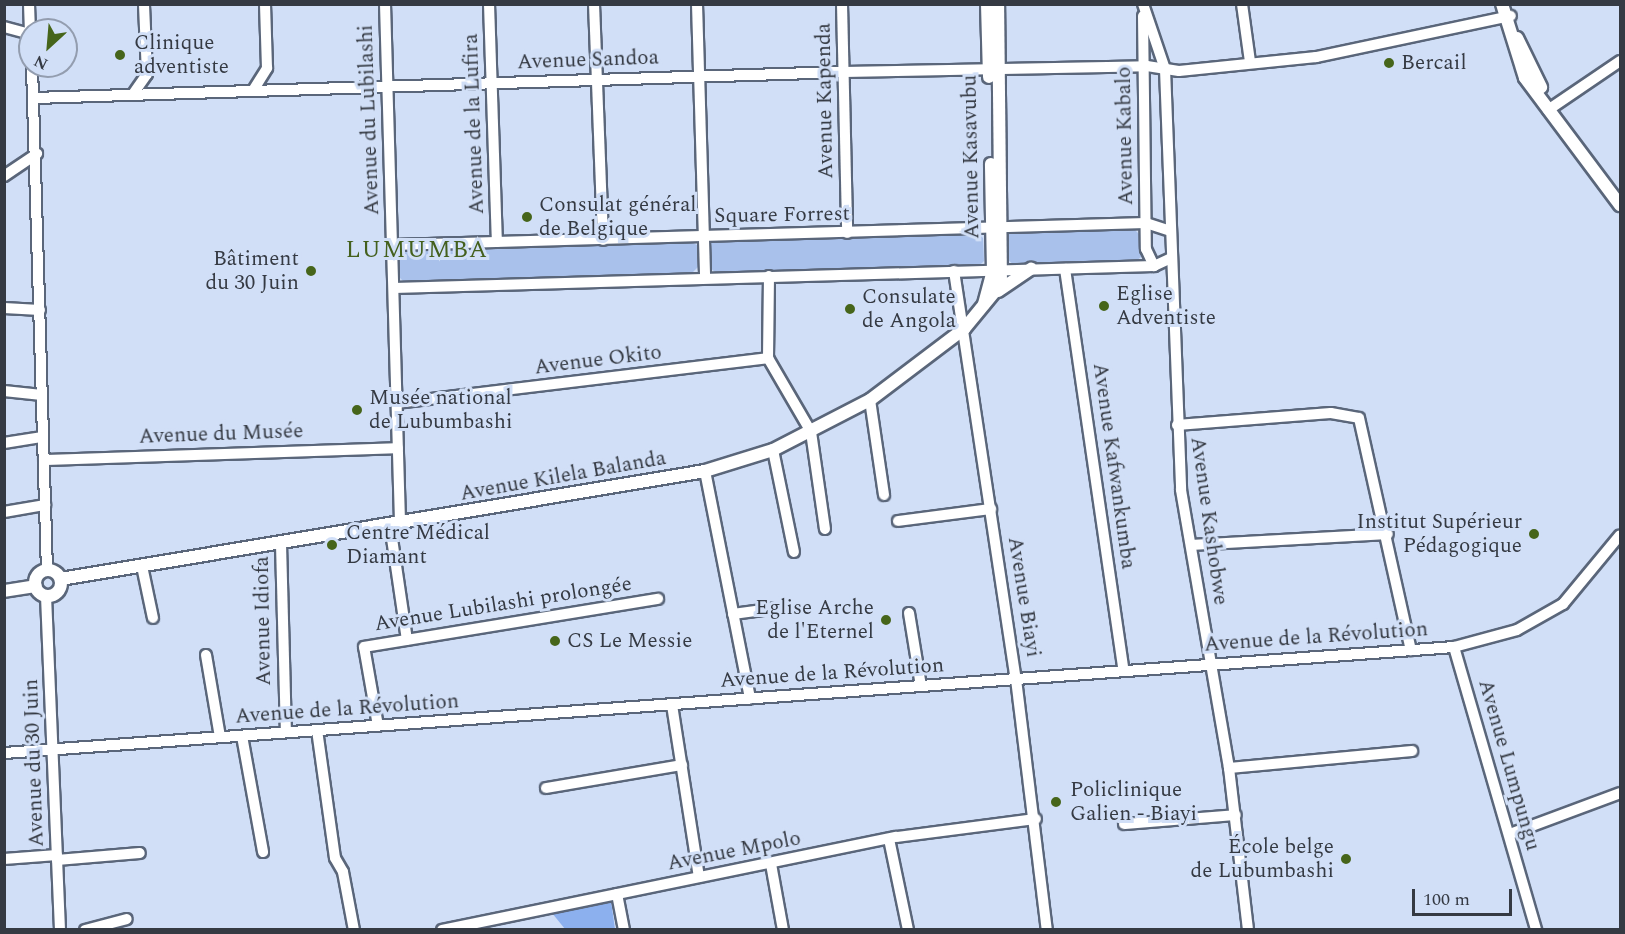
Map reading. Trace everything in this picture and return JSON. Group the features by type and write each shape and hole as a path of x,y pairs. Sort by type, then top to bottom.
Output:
{"main road":[{"name":"Avenue Kasavubu","path":"982,308 998,269 993,69 987,4"},
{"name":"Avenue Kasavubu","path":"993,69 998,4"},
{"path":"1507,11 1527,64 1551,107 1620,205"},
{"path":"1551,107 1620,193"},
{"path":"998,269 998,291"},
{"name":"Avenue Kilela Balanda","path":"61,579 705,471 773,450 870,400 964,329 998,291 1031,269"},
{"path":"46,570 61,579 59,590 46,596 36,586 37,576 46,570"},
{"path":"4,591 36,586"}],"street":[{"path":"144,4 147,74 161,93"},
{"path":"264,4 267,68 281,88"},
{"name":"Avenue du Lubilashi","path":"385,4 398,448 395,524 407,640"},
{"name":"Avenue de la Lufira","path":"489,4 497,242"},
{"path":"594,4 603,240"},
{"path":"697,4 705,276"},
{"name":"Avenue Kapenda","path":"842,4 847,233"},
{"name":"Avenue Kabalo","path":"1143,4 1146,249 1155,266"},
{"name":"Avenue Kabalo","path":"1143,4 1165,69 1171,258"},
{"path":"1242,4 1250,62"},
{"name":"Avenue Sandoa","path":"34,98 281,88 844,72 1143,66 1165,69 1316,57 1507,11"},
{"path":"1551,107 1620,61"},
{"path":"254,89 267,68"},
{"path":"133,94 147,74"},
{"path":"33,78 37,154 46,570"},
{"path":"4,176 37,154"},
{"name":"Square Forrest","path":"393,245 1146,223 1170,231"},
{"path":"394,288 705,276 1155,266 1171,258"},
{"name":"Avenue Kashobwe","path":"1171,258 1177,425 1191,545 1236,815 1248,930"},
{"path":"1155,266 1172,284"},
{"name":"Avenue Kafwankumba","path":"1065,269 1124,669"},
{"name":"Avenue Biayi","path":"954,271 1036,819 1047,930"},
{"path":"769,276 768,358 811,432 825,529"},
{"path":"4,308 40,310"},
{"name":"Avenue Okito","path":"397,403 768,358"},
{"path":"4,391 42,395"},
{"path":"870,400 884,495"},
{"path":"1177,425 1354,415 1362,423 1388,534 1411,650"},
{"path":"4,443 43,437"},
{"name":"Avenue du Musée","path":"44,460 398,448"},
{"path":"773,450 794,552"},
{"path":"705,471 750,699"},
{"path":"4,512 45,505"},
{"path":"898,521 991,509"},
{"path":"1191,545 1388,534"},
{"name":"Avenue de la Révolution","path":"4,753 672,705 1124,669 1454,647 1517,630 1563,604 1620,535"},
{"name":"Avenue Idiofa","path":"280,544 286,732"},
{"path":"142,566 153,618"},
{"name":"Avenue du 30 Juin","path":"46,596 60,930"},
{"name":"Avenue Lubilashi prolongée","path":"378,726 363,649 658,599"},
{"path":"733,614 778,608"},
{"path":"909,613 921,686"},
{"name":"Avenue Lumpungu","path":"1454,647 1536,930"},
{"path":"206,655 220,737"},
{"path":"672,705 699,877"},
{"path":"317,730 335,858 343,872 354,930"},
{"path":"242,735 262,852"},
{"path":"1229,768 1412,751"},
{"path":"546,788 682,765"},
{"path":"1510,834 1620,794"},
{"path":"1124,824 1236,815"},
{"name":"Avenue Mpolo","path":"442,930 890,839 1036,819"},
{"path":"890,839 908,930"},
{"path":"4,859 140,853"},
{"path":"771,864 783,930"},
{"path":"616,894 624,930"},
{"path":"85,930 127,920"}],"shaded area":[{"path":"1133,228 1140,235 1141,257 1135,262 1014,265 1007,259 1006,236 1012,231"},
{"path":"976,232 983,238 984,261 978,267 715,272 709,267 709,244 715,240"},
{"path":"689,241 697,245 698,267 692,273 405,283 399,277 398,256 405,250"},
{"path":"611,901 615,929 565,929 552,913"}],"place":[{"name":"Clinique adventiste","path":"120,55"},
{"name":"Bercail","path":"1389,63"},
{"name":"Consulat général de Belgique","path":"527,217"},
{"name":"Bâtiment du 30 Juin","path":"311,271"},
{"name":"Eglise Adventiste","path":"1104,306"},
{"name":"Consulate de Angola","path":"850,309"},
{"name":"Musée national de Lubumbashi","path":"357,410"},
{"name":"Institut Supérieur Pédagogique","path":"1534,534"},
{"name":"Centre Médical Diamant","path":"332,545"},
{"name":"Eglise Arche de l'Eternel","path":"886,620"},
{"name":"CS Le Messie","path":"555,641"},
{"name":"Policlinique Galien - Biayi","path":"1056,802"},
{"name":"École belge de Lubumbashi","path":"1346,859"}],"district":[{"name":"LUMUMBA","path":"417,251"}]}
